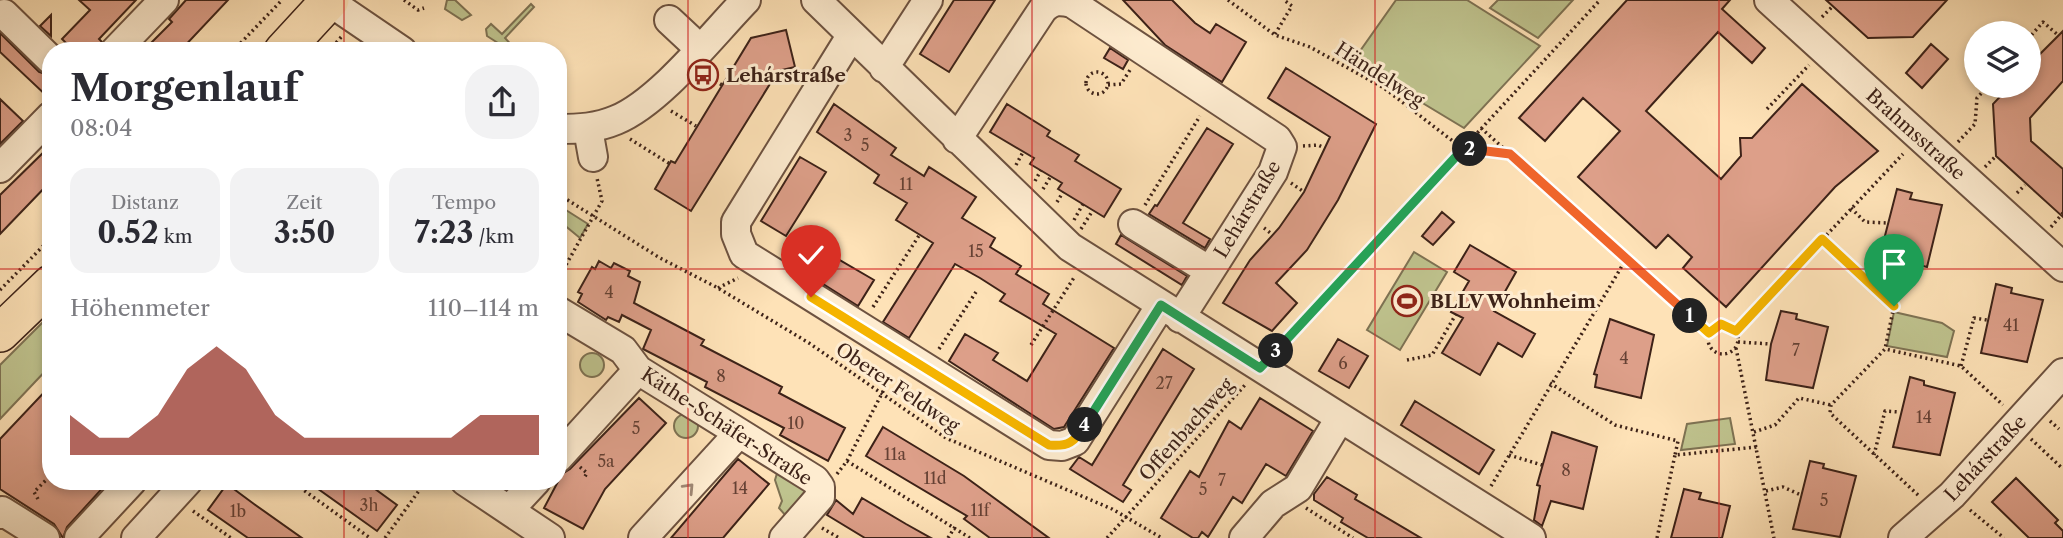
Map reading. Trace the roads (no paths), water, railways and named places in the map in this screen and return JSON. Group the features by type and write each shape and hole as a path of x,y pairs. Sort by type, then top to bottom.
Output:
{"main road":[{"path":"291,42 328,0"},
{"path":"0,333 42,293"}],"street":[{"path":"124,42 164,0"},
{"path":"328,0 389,42"},
{"path":"567,128 596,126 618,119 649,98 746,0"},
{"path":"816,0 1044,224 1086,258 1531,538"},
{"path":"884,68 928,0"},
{"name":"Lehárstraße","path":"851,36 736,222 736,234 744,254 1049,445 1062,446 1075,441 1170,312 1210,271 1273,172 1282,147 1277,139 1072,3 1061,0 1052,1 1043,9 957,139"},
{"name":"Brahmsstraße","path":"1769,0 2063,268"},
{"path":"5,9 42,50"},
{"path":"669,20 700,49"},
{"path":"0,168 42,125"},
{"path":"593,157 596,126"},
{"path":"1133,224 1210,271"},
{"name":"Käthe-Schäfer-Straße","path":"567,316 623,350 638,370 815,480 820,487 820,497 784,538"},
{"path":"567,448 638,370"},
{"name":"Lehárstraße","path":"1903,538 1943,503 2063,373"},
{"path":"1244,538 1273,504 1298,488 1340,418"},
{"path":"643,538 739,433"},
{"path":"79,538 124,490"},
{"path":"136,538 180,490"},
{"path":"479,490 550,538"},
{"path":"509,510 528,490"},
{"path":"0,514 2,511 45,538"}],"place":[{"name":"Lehárstraße","path":"703,75"},
{"name":"BLLV Wohnheim","path":"1407,301"}]}
